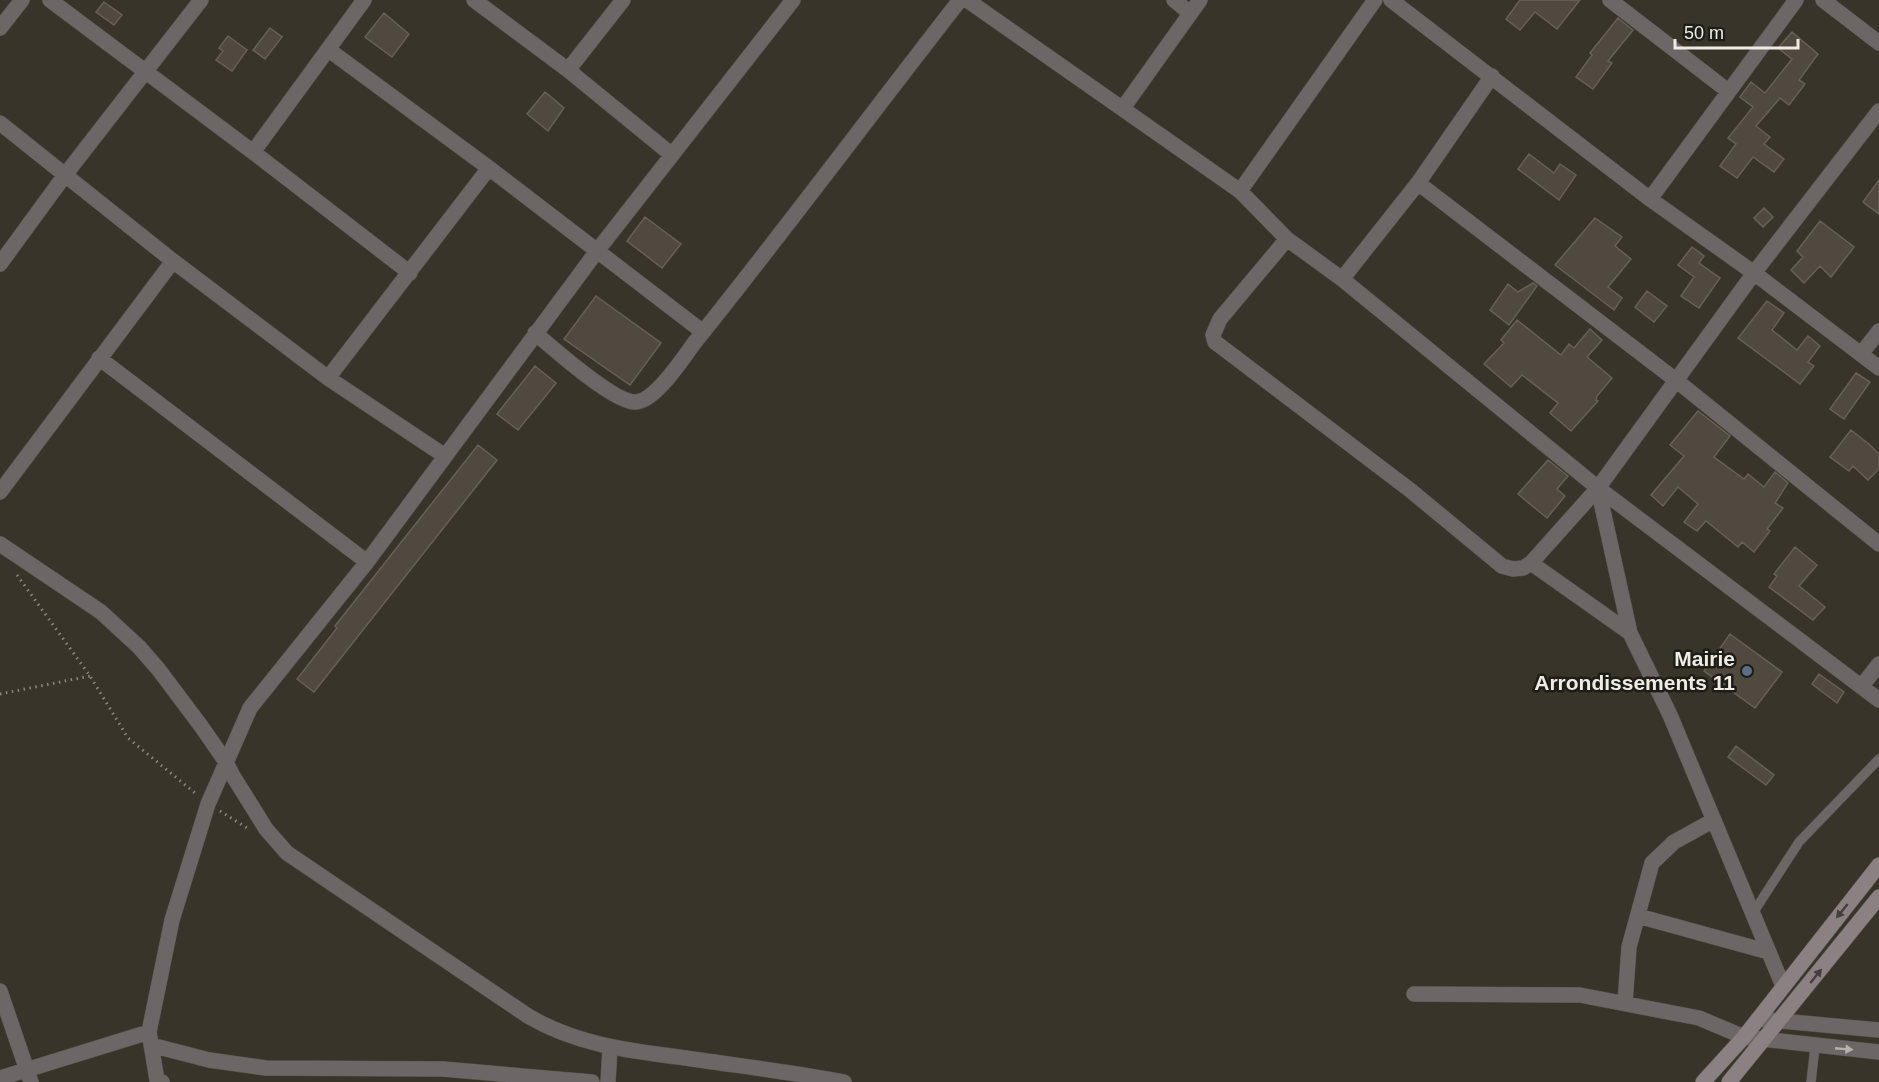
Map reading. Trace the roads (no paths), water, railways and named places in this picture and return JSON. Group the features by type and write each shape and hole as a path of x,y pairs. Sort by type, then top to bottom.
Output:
{"main road":[{"path":"1703,1082 1744,1037 1879,866"},
{"path":"1729,1082 1879,897"}],"street":[{"path":"0,28 22,0"},
{"path":"50,0 410,273"},
{"path":"0,264 65,175 201,0"},
{"path":"253,152 364,0"},
{"path":"474,0 568,70 672,155"},
{"path":"568,70 623,0"},
{"path":"158,1081 150,1039 172,920 208,804 250,708 367,562 597,251 793,0"},
{"path":"535,333 614,395 636,402 648,399 703,332 960,0"},
{"path":"967,0 1240,191 1287,239 1342,279 1598,488 1879,700"},
{"path":"1174,0 1190,13"},
{"path":"1123,108 1200,0"},
{"path":"1240,191 1375,0"},
{"path":"1391,0 1650,198 1879,368"},
{"path":"1610,0 1728,91"},
{"path":"1650,198 1796,0"},
{"path":"1823,0 1879,43"},
{"path":"329,50 489,168 703,332"},
{"path":"1342,279 1418,183 1492,76"},
{"path":"1287,239 1220,319 1213,335 1215,342 1410,490 1502,566 1513,569 1523,568 1531,563 1598,488 1754,273 1879,111"},
{"path":"0,123 173,261 328,378 445,456"},
{"path":"328,378 489,168"},
{"path":"1418,183 1677,381 1879,544"},
{"path":"0,492 173,261"},
{"path":"1861,354 1879,331"},
{"path":"99,358 367,562"},
{"path":"1598,488 1630,633 1670,715 1783,986"},
{"path":"0,544 101,612 139,647 159,670 226,762 266,829 287,853 528,1017 564,1034 610,1048 844,1082"},
{"path":"1531,563 1630,633"},
{"path":"1862,686 1879,664"},
{"path":"1625,1004 1629,947 1652,863 1674,842 1714,820"},
{"path":"1638,916 1769,952"},
{"path":"0,991 28,1076"},
{"path":"1413,994 1580,995 1699,1018 1744,1037 1815,1047 1879,1052"},
{"path":"1758,1018 1879,1030"},
{"path":"0,1078 28,1076 150,1039 209,1060 266,1068 443,1069 592,1082"},
{"path":"608,1082 610,1048"},
{"path":"429,1082 443,1069"}],"lane":[{"path":"1753,913 1799,842 1879,759"},
{"path":"1811,1082 1815,1047"}],"place":[{"name":"Mairie Arrondissements 11","path":"1747,671"}]}
